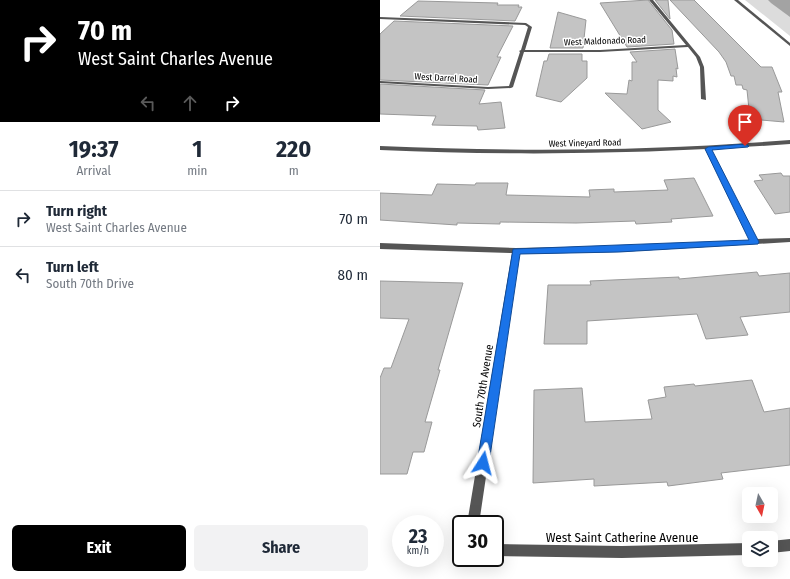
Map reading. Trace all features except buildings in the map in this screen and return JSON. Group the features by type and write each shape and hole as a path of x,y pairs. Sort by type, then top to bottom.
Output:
{"street":[{"path":"651,0 698,57 702,67 704,99"},
{"path":"736,0 790,45"},
{"path":"380,18 526,24 530,27 521,51"},
{"name":"West Maldonado Road","path":"521,51 600,51 689,46"},
{"name":"West Darrel Road","path":"380,82 488,88 510,87 521,51"},
{"name":"West Vineyard Road","path":"380,148 527,153 708,149 790,142"},
{"path":"708,149 755,242"},
{"path":"380,246 516,251 619,249 790,240"},
{"name":"South 70th Avenue","path":"474,515 516,251"},
{"path":"778,546 790,545"},
{"name":"West Saint Catherine Avenue","path":"504,550 569,553 742,549"}],"shaded area":[{"path":"745,0 790,0 790,36"},
{"path":"768,0 790,0 790,17 771,3"}],"route":[{"path":"483,463 516,251 619,249 755,242 708,149 745,146"}]}
